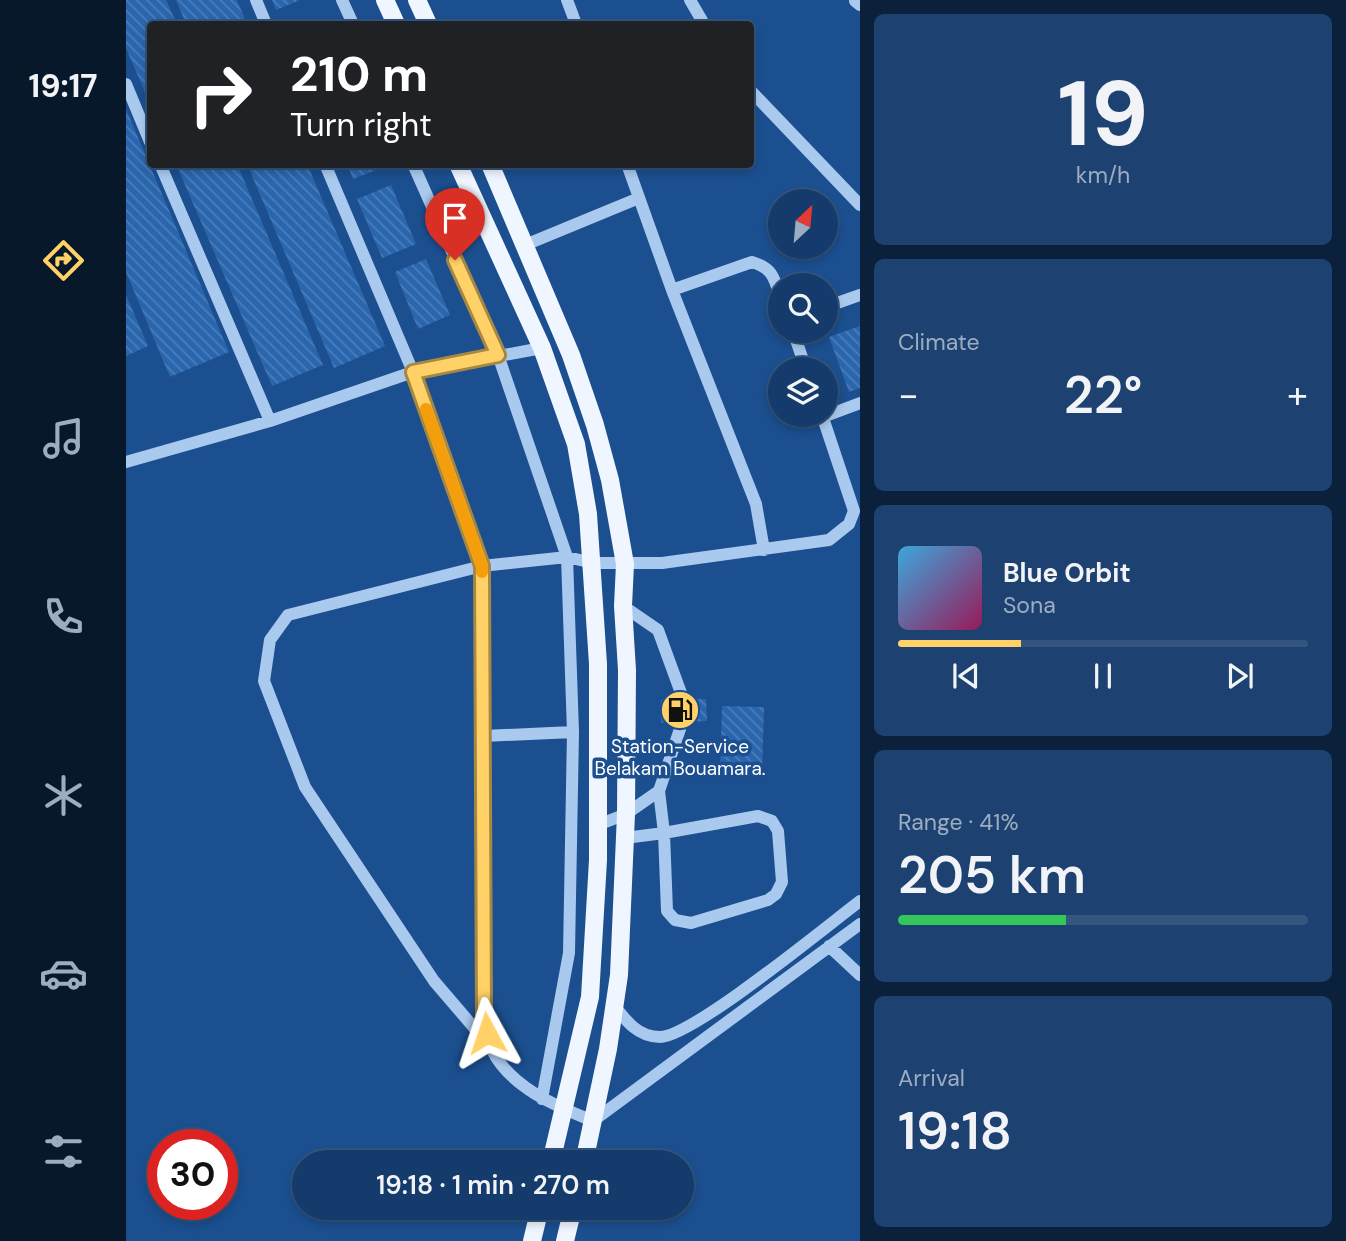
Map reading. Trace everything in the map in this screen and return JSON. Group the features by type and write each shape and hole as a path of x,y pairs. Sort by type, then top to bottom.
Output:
{"main road":[{"path":"385,0 395,21"},
{"path":"417,0 427,21"},
{"path":"460,168 542,348 576,444 593,562 598,664 598,825 590,997 554,1150"},
{"path":"492,168 571,355 595,425 610,480 625,564 623,606 626,814 619,975 608,1049 587,1150"},
{"path":"532,1241 537,1220"},
{"path":"565,1241 570,1220"}],"street":[{"path":"256,0 265,21"},
{"path":"342,0 352,21"},
{"path":"567,0 575,21"},
{"path":"690,0 702,21"},
{"path":"126,84 147,135"},
{"path":"754,94 859,205"},
{"path":"162,168 270,421"},
{"path":"327,168 413,372 482,566 484,1018 491,1047"},
{"path":"415,168 498,355 566,557 573,732 569,953 542,1099"},
{"path":"628,168 672,290 756,504 764,550"},
{"path":"525,245 639,198"},
{"path":"672,290 752,262 764,265 771,273"},
{"path":"838,303 859,295"},
{"path":"126,462 270,421 413,372 542,348"},
{"path":"838,410 859,403"},
{"path":"826,427 857,510 849,524 829,540 662,563 625,564 566,557 482,566 288,615 270,640 264,681 305,787 434,981 491,1047 507,1072 542,1099 593,1121 859,924"},
{"path":"623,606 658,630 681,693"},
{"path":"625,838 664,833 758,816 772,821 778,831 782,882 776,894 768,900 691,923 675,920 667,911 664,833 659,791 680,729"},
{"path":"483,736 573,732"},
{"path":"598,825 626,814 659,791"},
{"path":"614,1004 628,1024 638,1032 660,1037 671,1036 716,1010 859,901"},
{"path":"829,946 859,975"}],"building":[{"path":"126,0 166,0 176,21 147,21 147,97 126,48"},
{"path":"176,0 237,0 246,21 185,21"},
{"path":"272,0 300,0 276,10"},
{"path":"126,109 147,159 147,168 151,168 229,352 170,377 126,272"},
{"path":"178,168 239,168 323,365 272,386"},
{"path":"249,168 309,168 385,346 334,368"},
{"path":"349,168 381,168 353,179"},
{"path":"391,185 416,244 382,258 357,199"},
{"path":"426,259 450,315 418,329 395,272"},
{"path":"126,295 148,346 126,356"},
{"path":"860,326 860,388 849,392 831,343 838,343 838,334"},
{"path":"706,699 707,721 661,723 661,700"},
{"path":"722,706 764,707 762,771 720,770"}],"tunnel":[{"path":"680,729 681,693"}],"slow traffic":[{"path":"426,409 482,572"}],"place":[{"name":"Station-Service Belakam Bouamara.","path":"680,710"}],"route":[{"path":"455,260 498,355 413,372 482,566 484,1018 487,1033"}]}
